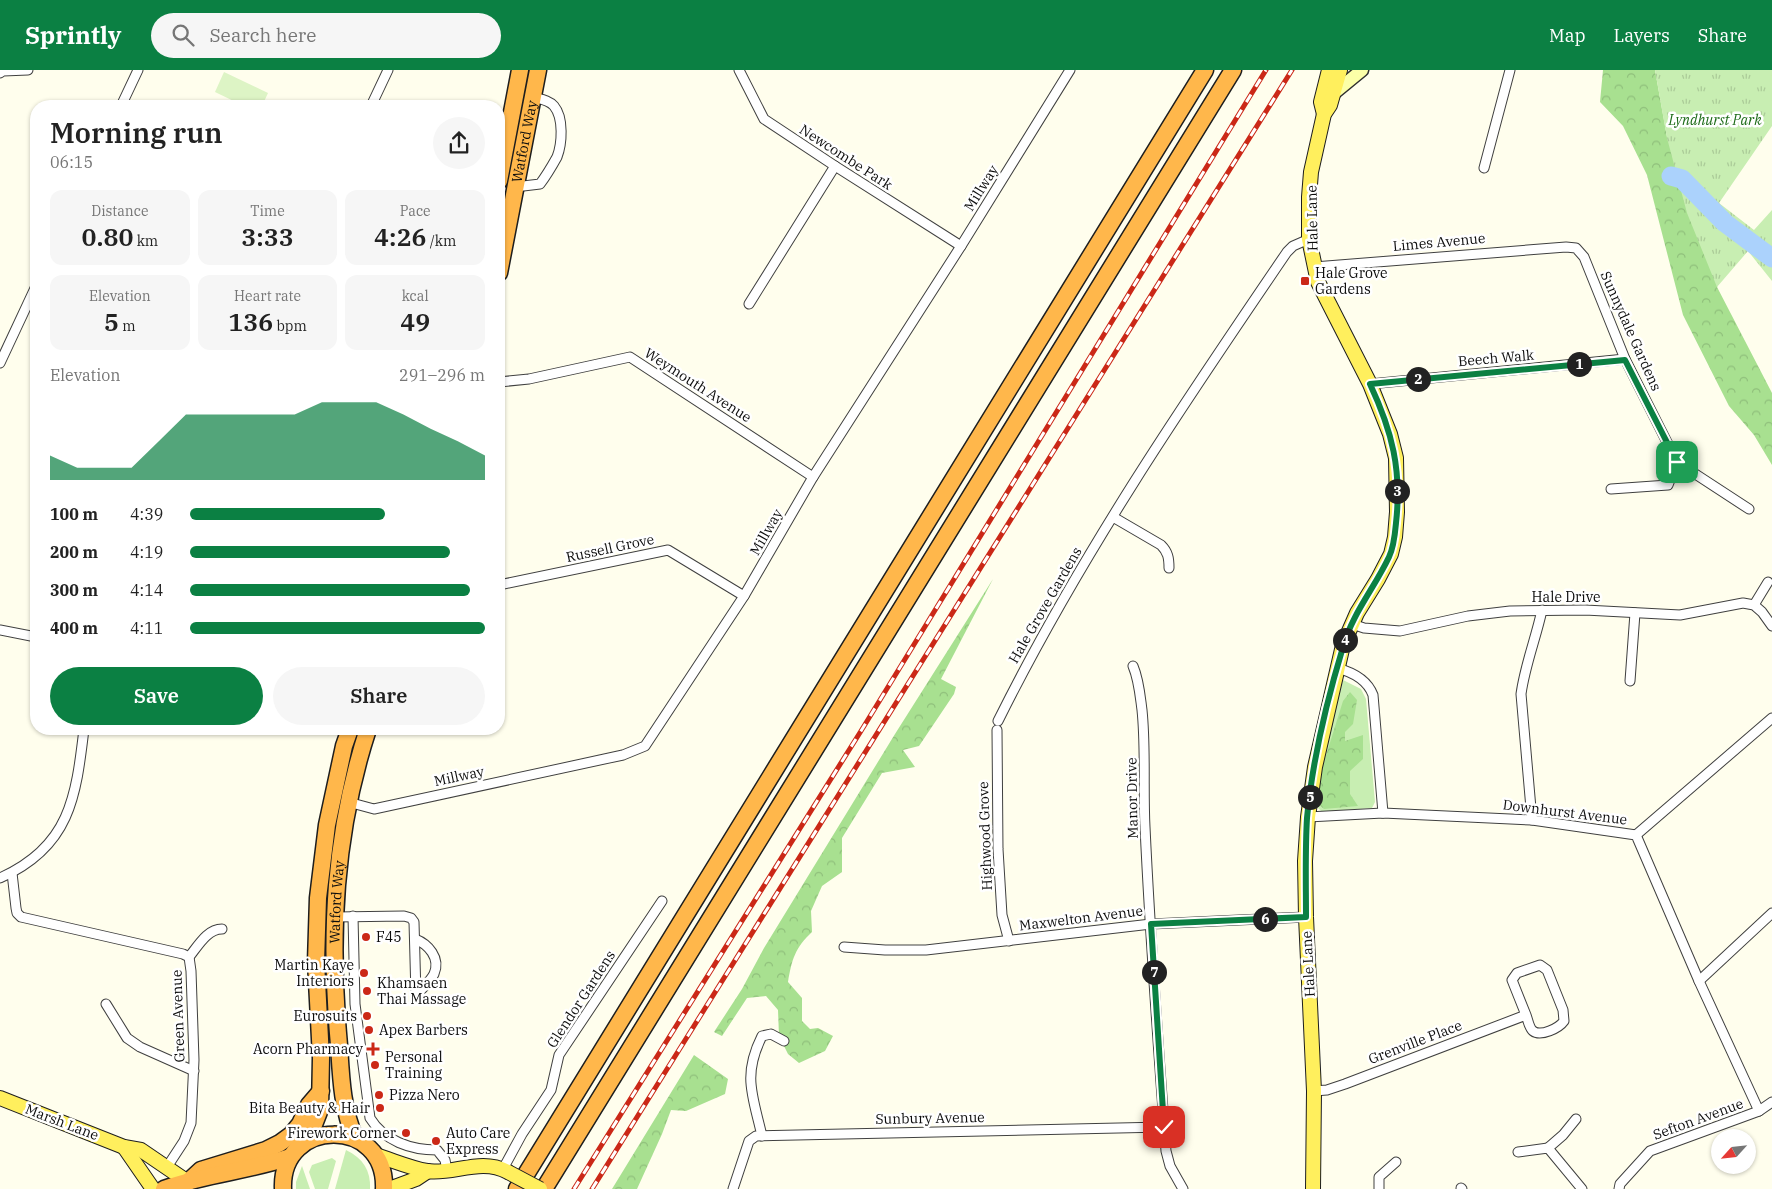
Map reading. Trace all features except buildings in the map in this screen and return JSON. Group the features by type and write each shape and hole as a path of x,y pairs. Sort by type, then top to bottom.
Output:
{"highway":[{"name":"Watford Way","path":"505,149 520,70"},
{"name":"Watford Way","path":"505,241 538,70"},
{"path":"517,1189 1205,70"},
{"path":"542,1189 1233,70"},
{"name":"Watford Way","path":"308,1140 320,1109 321,1091 316,962 318,898 328,825 348,735"},
{"name":"Watford Way","path":"355,1138 349,1124 343,1096 334,971 335,917 339,855 348,802 366,735"},
{"path":"188,1182 201,1170 266,1150 280,1143 291,1135 300,1124 309,1105 321,1091"},
{"path":"283,1189 284,1171 290,1157 308,1140 340,1134 355,1138 367,1146 375,1155 381,1167 384,1189"},
{"path":"164,1189 265,1165 290,1157"}],"main road":[{"name":"Hale Lane","path":"1324,114 1321,102 1329,70"},
{"name":"Hale Lane","path":"1313,1189 1314,1091 1305,861 1308,817 1315,767 1343,645 1352,624 1391,554 1398,512 1396,458 1390,434 1370,384 1327,303 1318,282 1309,239 1311,172 1324,114 1330,105 1340,70"},
{"name":"Marsh Lane","path":"0,1098 124,1146 141,1150 188,1182"},
{"path":"124,1146 153,1189"},
{"path":"375,1155 428,1171 495,1166 542,1189"},
{"path":"389,1189 416,1179 428,1171"}],"street":[{"path":"0,73 3,71 28,70"},
{"path":"124,100 137,70"},
{"path":"374,100 388,70"},
{"name":"Newcombe Park","path":"739,70 764,119 961,246"},
{"path":"1334,93 1362,70"},
{"path":"1484,168 1510,70"},
{"name":"Millway","path":"348,802 374,809 623,755 640,749 650,740 744,596 813,477 961,246 1067,71"},
{"path":"515,187 540,184 557,156 561,135 559,118 554,106 544,99 533,97"},
{"path":"749,304 835,166"},
{"name":"Hale Grove Gardens","path":"998,725 1061,603 1205,371 1287,252 1293,246 1309,239"},
{"name":"Limes Avenue","path":"1314,267 1566,247"},
{"name":"Sunnydale Gardens","path":"1566,247 1576,248 1584,257 1625,360 1677,462"},
{"path":"0,362 30,299"},
{"name":"Weymouth Avenue","path":"505,381 529,379 630,357 813,477"},
{"name":"Beech Walk","path":"1370,384 1625,360"},
{"path":"1611,489 1668,485 1677,462 1749,509"},
{"path":"1113,517 1161,545 1169,559 1169,568"},
{"name":"Russell Grove","path":"505,584 668,550 744,596"},
{"path":"1768,582 1754,605 1762,612 1772,626"},
{"name":"Hale Drive","path":"1352,624 1364,628 1400,631 1468,616 1510,611 1585,610 1680,615 1743,603 1754,605"},
{"path":"1532,820 1521,694 1523,677 1538,630 1542,610"},
{"path":"1630,681 1635,612"},
{"path":"0,630 30,636"},
{"path":"1337,668 1350,672 1365,682 1373,695 1383,813"},
{"name":"Manor Drive","path":"1135,669 1140,689 1145,755 1144,802 1166,1152 1170,1166 1183,1189"},
{"path":"1636,835 1772,718"},
{"name":"Highwood Grove","path":"998,725 998,849 1002,914 1009,940"},
{"path":"0,878 12,873 35,856 55,836 64,822 71,807 76,787 83,735"},
{"name":"Downhurst Avenue","path":"1308,817 1383,813 1532,820 1636,835 1699,981 1759,1111"},
{"name":"Green Avenue","path":"12,873 17,913 21,917 183,954 189,957 194,1071 191,1123 184,1141 167,1167"},
{"name":"Glendor Gardens","path":"506,1170 522,1134 551,1090 559,1055 662,901"},
{"path":"1699,981 1772,912"},
{"path":"353,916 355,1004 370,1118 375,1126 399,1143 419,1150 437,1150 445,1160 447,1170"},
{"path":"335,917 411,918 414,922 416,996 434,974 435,966 434,957 430,949 424,942 415,939"},
{"name":"Maxwelton Avenue","path":"844,947 926,950 1151,924 1306,917"},
{"path":"189,957 209,933 215,929 222,929"},
{"path":"1540,965 1547,970 1563,1010 1564,1022 1541,1033 1532,1030 1526,1015 1512,980 1517,973 1540,965"},
{"path":"106,1004 127,1038 140,1047 194,1071"},
{"name":"Grenville Place","path":"1314,1091 1327,1090 1345,1084 1526,1015"},
{"path":"732,1189 749,1141 756,1136 762,1136 751,1090 752,1061 762,1036 771,1034 784,1041"},
{"name":"Sefton Avenue","path":"1619,1189 1620,1184 1650,1151 1759,1111 1772,1102"},
{"path":"1518,1152 1548,1148 1563,1135 1576,1119"},
{"name":"Sunbury Avenue","path":"762,1136 1164,1127"},
{"path":"1548,1148 1582,1189"},
{"path":"1379,1189 1379,1177 1396,1162"}],"green space":[{"path":"1603,70 1655,70 1667,137 1741,242 1717,287 1772,393 1772,465 1754,435 1729,406 1683,315 1647,175 1623,126 1600,102"},
{"name":"Lyndhurst Park","path":"1655,70 1772,70 1772,126 1719,203 1754,230 1772,210 1772,281 1748,251 1717,287 1687,213 1667,138"},
{"path":"224,72 268,93 265,100 232,100 215,92"},
{"path":"993,579 941,679 956,687 954,694 919,746 903,750 915,767 882,773 842,838 842,872 822,886 811,911 812,932 802,943 793,960 788,982 802,998 802,1021 810,1029 818,1028 833,1036 825,1051 799,1063 788,1054 779,1036 778,1010 766,996 747,998 722,1036 714,1032 742,989 764,948 895,734"},
{"path":"1343,680 1361,689 1366,699 1375,802 1372,808 1322,812 1315,805 1321,763"},
{"path":"1350,692 1357,700 1353,724 1345,732 1345,741 1363,735 1363,759 1350,771 1350,794 1358,806 1324,809 1317,803 1323,765 1343,701"},
{"path":"694,1055 728,1079 725,1094 686,1111 671,1110 637,1189 612,1189"},
{"path":"346,1150 357,1157 365,1166 369,1176 370,1189 335,1189"},
{"path":"332,1158 336,1161 328,1189 315,1189 309,1172 312,1165"},
{"path":"302,1166 310,1189 296,1189 296,1182"}],"waterway":[{"path":"1671,176 1682,179 1725,223 1772,258"}],"railway":[{"path":"574,1189 861,731 1266,70"},
{"path":"592,1189 1292,70"}],"place":[{"name":"Hale Grove Gardens","path":"1305,281"},
{"name":"F45","path":"366,937"},
{"name":"Martin Kaye Interiors","path":"364,973"},
{"name":"Khamsaen Thai Massage","path":"367,991"},
{"name":"Eurosuits","path":"367,1016"},
{"name":"Apex Barbers","path":"369,1030"},
{"name":"Acorn Pharmacy","path":"373,1049"},
{"name":"Personal Training","path":"375,1065"},
{"name":"Pizza Nero","path":"379,1095"},
{"name":"Bita Beauty & Hair","path":"380,1108"},
{"name":"Firework Corner","path":"406,1133"},
{"name":"Auto Care Express","path":"436,1141"}],"route":[{"path":"1164,1127 1151,924 1306,917 1305,861 1308,817 1315,767 1327,709 1343,645 1357,613 1391,554 1398,512 1396,458 1381,408 1370,384 1625,360 1677,462"}]}
